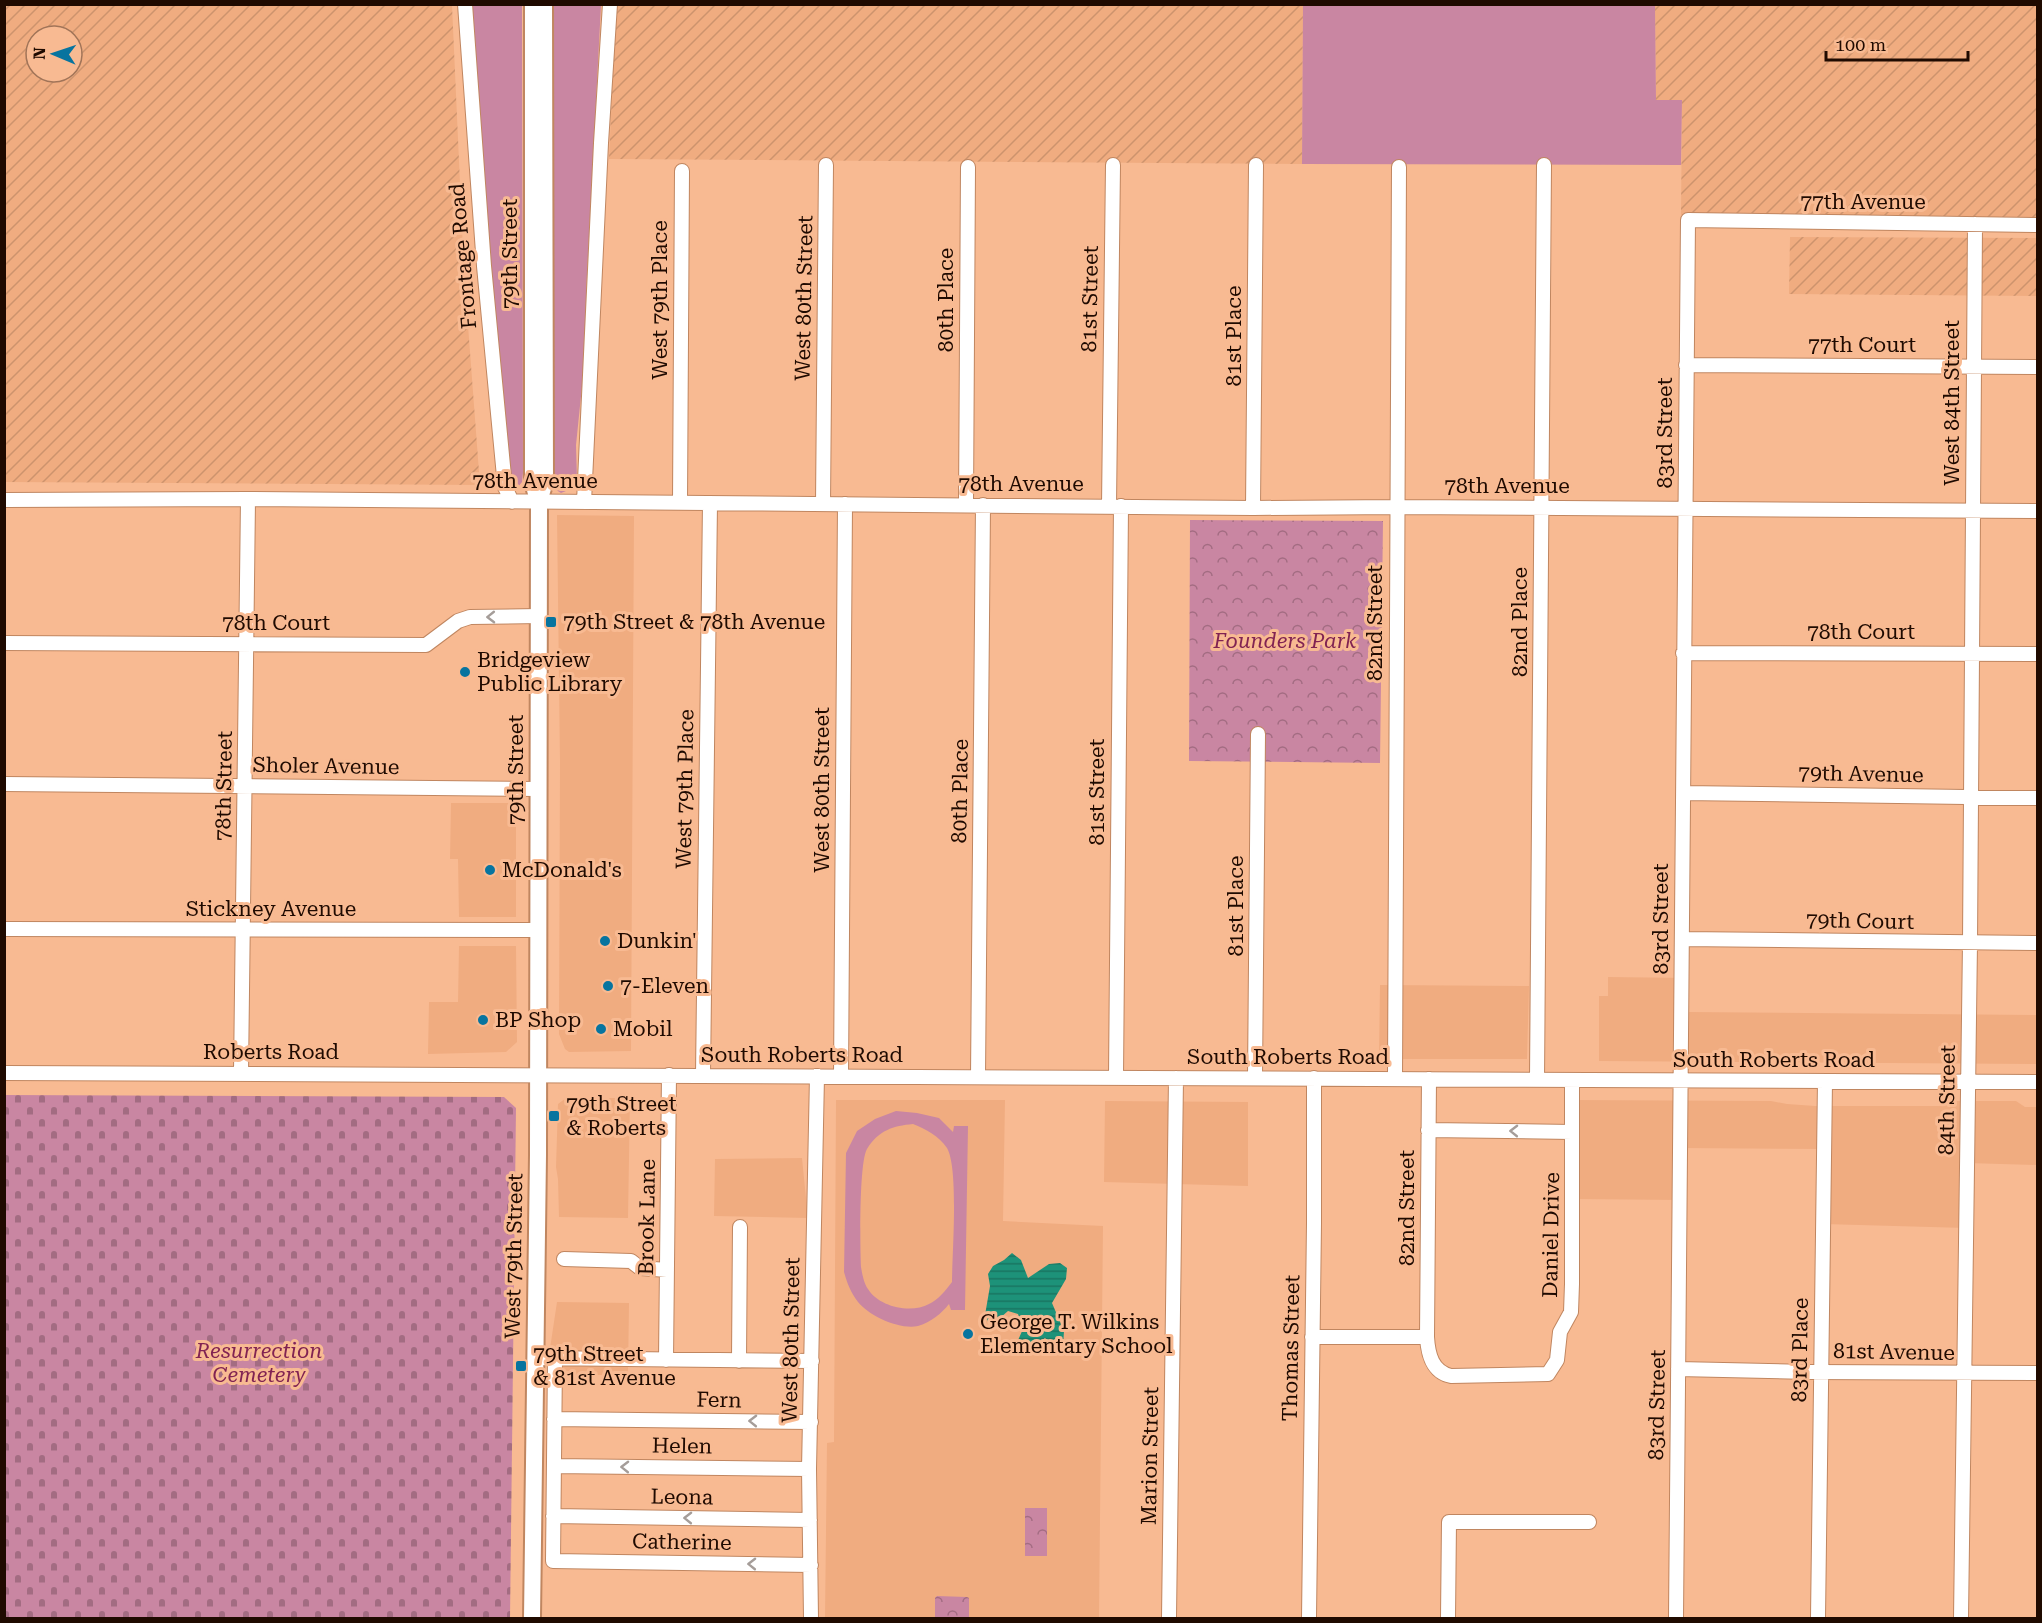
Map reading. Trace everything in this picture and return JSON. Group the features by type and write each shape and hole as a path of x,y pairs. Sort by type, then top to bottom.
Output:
{"main road":[{"name":"79th Street","path":"533,4 533,482 539,502"},
{"name":"79th Street","path":"538,930 539,502 545,481 544,4"},
{"name":"West 79th Street","path":"532,1618 538,930"}],"street":[{"name":"Frontage Road","path":"465,4 468,70 485,278 505,487 512,502"},
{"path":"584,502 610,4"},
{"name":"West 80th Street","path":"823,504 826,165"},
{"name":"81st Street","path":"1113,165 1116,1077"},
{"name":"81st Place","path":"1253,508 1256,165"},
{"name":"82nd Place","path":"1537,1080 1544,165"},
{"name":"80th Place","path":"966,505 968,167"},
{"name":"82nd Street","path":"1395,1079 1399,167"},
{"name":"West 79th Place","path":"680,502 682,171"},
{"name":"77th Avenue","path":"1688,220 2037,225"},
{"name":"83rd Street","path":"1676,1618 1688,220"},
{"name":"West 84th Street","path":"1972,583 1975,224"},
{"name":"77th Court","path":"1686,365 2037,368"},
{"name":"78th Avenue","path":"4,500 2037,511"},
{"name":"78th Street","path":"241,1073 248,500"},
{"name":"West 79th Place","path":"703,1075 710,503"},
{"name":"West 80th Street","path":"841,1076 846,504"},
{"name":"80th Place","path":"978,1077 983,505"},
{"name":"84th Street","path":"1961,1618 1970,944 1972,583"},
{"name":"78th Court","path":"4,643 426,645 458,621 470,617 539,616"},
{"name":"78th Court","path":"1683,653 2037,654"},
{"name":"81st Place","path":"1255,1078 1258,734"},
{"name":"Sholer Avenue","path":"4,784 538,789"},
{"name":"79th Avenue","path":"1683,793 2037,798"},
{"name":"Stickney Avenue","path":"4,929 538,930"},
{"name":"79th Court","path":"1682,939 2037,943"},
{"name":"Roberts Road","path":"4,1072 538,1074"},
{"name":"South Roberts Road","path":"538,1074 2037,1082"},
{"name":"Brook Lane","path":"666,1360 669,1075"},
{"name":"West 80th Street","path":"811,1618 809,1469 817,1076"},
{"name":"Marion Street","path":"1169,1618 1176,1078"},
{"name":"Thomas Street","path":"1309,1618 1314,1078"},
{"name":"82nd Street","path":"1427,1337 1429,1079"},
{"name":"Daniel Drive","path":"1427,1337 1431,1361 1444,1375 1548,1374 1557,1360 1560,1332 1571,1312 1572,1080"},
{"name":"83rd Place","path":"1818,1618 1825,1081"},
{"path":"1428,1130 1572,1132"},
{"path":"739,1360 740,1227"},
{"path":"564,1259 631,1261 640,1268 668,1270"},
{"path":"1312,1337 1427,1337"},
{"path":"535,1358 812,1361"},
{"path":"553,1516 555,1359"},
{"name":"81st Avenue","path":"1678,1369 2037,1374"},
{"name":"Fern","path":"554,1419 811,1422"},
{"name":"Helen","path":"554,1466 809,1469"},
{"name":"Leona","path":"553,1516 810,1521"},
{"name":"Catherine","path":"553,1516 554,1561 811,1565"},
{"path":"1448,1618 1449,1522 1589,1522"}],"shaded area":[{"path":"5,4 452,5 464,272 480,485 5,482"},
{"path":"616,5 1303,5 1302,164 609,159"},
{"path":"1655,5 2037,5 2037,219 1681,215 1682,100 1656,100"},
{"path":"1790,237 2037,238 2037,296 1789,294"},
{"path":"557,515 634,516 631,1051 569,1052 565,1049 559,1034 560,763"},
{"path":"451,803 516,803 516,917 459,917 458,859 450,859"},
{"path":"459,946 516,946 517,1042 506,1052 428,1054 429,1002 458,1002"},
{"path":"1608,977 1689,978 1688,1012 2037,1015 2037,1064 1599,1061 1599,996 1608,996"},
{"path":"1380,985 1529,986 1527,1059 1379,1059"},
{"path":"566,1098 630,1098 628,1218 559,1217 556,1167 558,1104"},
{"name":"George T. Wilkins Elementary School","path":"836,1100 1005,1100 1003,1221 1103,1226 1099,1618 825,1618 827,1443 834,1442"},
{"path":"1572,1100 1771,1101 1815,1106 1943,1106 1952,1101 2016,1101 2025,1107 2037,1107 2037,1165 1967,1163 1966,1228 1823,1224 1823,1149 1681,1148 1680,1200 1572,1199"},
{"path":"1105,1101 1248,1102 1248,1186 1104,1182"},
{"path":"802,1158 808,1218 714,1216 715,1159"},
{"path":"557,1302 629,1303 628,1375 546,1375"}],"green space":[{"path":"472,5 522,5 523,473 522,482 518,487 514,485 509,473 482,163"},
{"path":"553,5 601,5 586,294 585,357 576,445 577,479 571,489 561,493 553,488"},
{"path":"1303,5 1655,5 1656,100 1682,100 1681,165 1302,164"},
{"name":"Founders Park","path":"1190,520 1383,521 1380,763 1189,761"},
{"name":"Resurrection Cemetery","path":"5,1095 504,1097 516,1108 510,1618 5,1618"},
{"path":"896,1111 939,1118 953,1132 954,1126 968,1126 965,1310 951,1310 949,1304 927,1323 918,1326 894,1324 869,1312 853,1295 844,1272 846,1153 857,1131 875,1119","holes":["913,1124 932,1133 940,1140 947,1148 951,1159 954,1192 952,1282 932,1302 922,1307 905,1308 880,1300 873,1295 864,1281 861,1267 861,1187 864,1157 876,1137 893,1128"]},
{"path":"1025,1508 1047,1508 1047,1556 1025,1556"},
{"path":"937,1596 969,1598 969,1618 935,1618 935,1598"}],"water":[{"path":"1012,1253 1021,1260 1028,1278 1049,1264 1060,1263 1067,1268 1066,1279 1052,1303 1064,1331 1063,1346 1055,1347 1045,1338 1024,1353 1017,1353 1015,1347 1023,1329 1018,1314 1008,1311 994,1326 988,1322 985,1315 990,1286 988,1274 993,1266"}],"place":[{"name":"79th Street & 78th Avenue","path":"551,622"},
{"name":"Bridgeview Public Library","path":"465,672"},
{"name":"McDonald's","path":"490,870"},
{"name":"Dunkin'","path":"605,941"},
{"name":"7-Eleven","path":"608,986"},
{"name":"BP Shop","path":"483,1020"},
{"name":"Mobil","path":"601,1029"},
{"name":"79th Street & Roberts","path":"554,1116"},
{"name":"George T. Wilkins Elementary School","path":"968,1334"},
{"name":"79th Street & 81st Avenue","path":"521,1366"}]}
